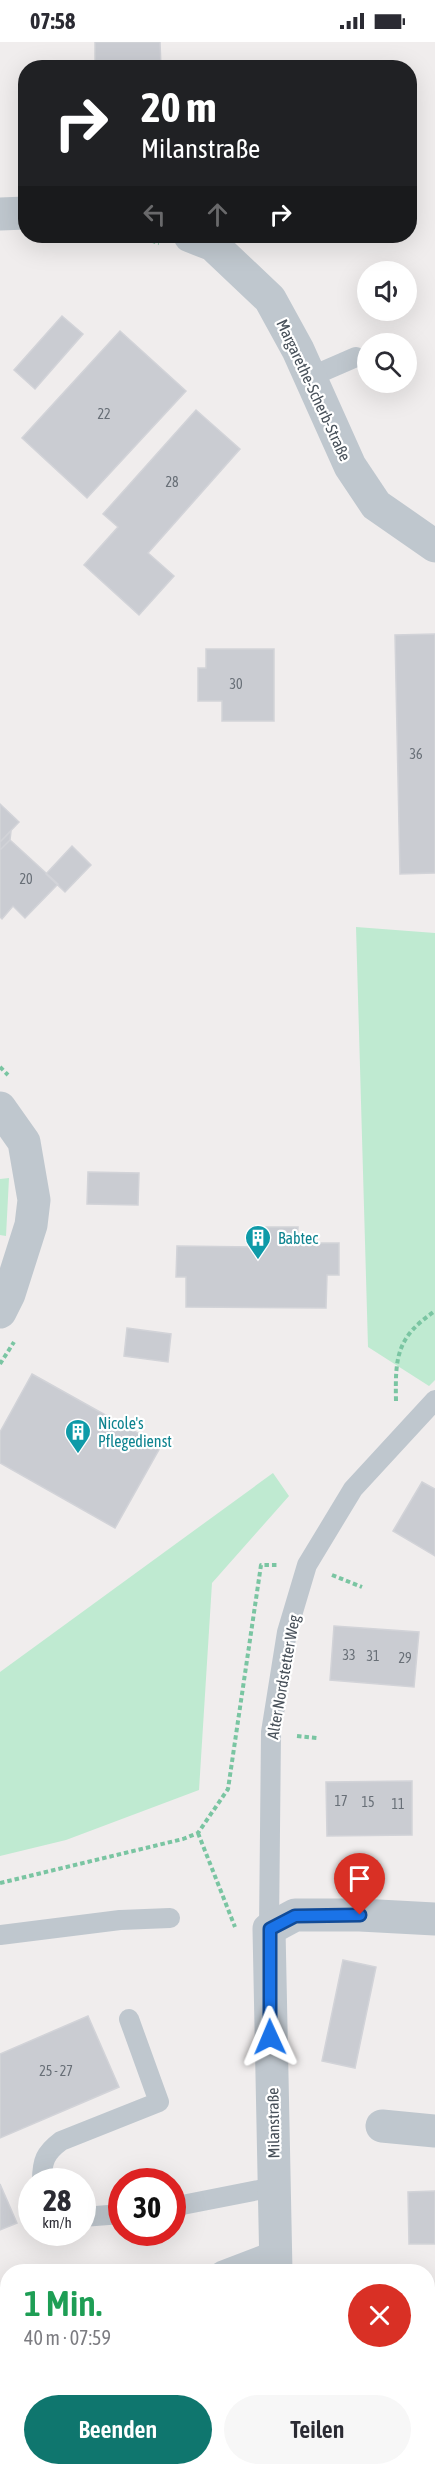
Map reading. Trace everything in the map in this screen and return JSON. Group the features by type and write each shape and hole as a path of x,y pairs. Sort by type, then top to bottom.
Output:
{"street":[{"path":"0,214 18,213"},
{"name":"Margarethe-Scherb-Straße","path":"208,243 213,245 270,299 310,377 350,466 376,506 435,546"},
{"path":"0,1108 24,1142 34,1200 30,1225 9,1294 0,1312"},
{"path":"270,1929 295,1916 360,1915 435,1919"},
{"name":"Milanstraße","path":"270,1929 276,2260"},
{"path":"382,2126 435,2131"}],"lane":[{"path":"310,377 356,357"},
{"name":"Alter Nordstetter Weg","path":"270,1929 271,1732 287,1632 308,1565 353,1489 435,1400"},
{"path":"0,1935 120,1920 170,1918"},
{"path":"42,2168 48,2150 61,2141 159,2102 129,2019"},
{"path":"186,2203 274,2187"},
{"path":"256,2264 276,2260"}],"path":[{"path":"406,1431 396,1401 395,1371 400,1348 415,1325 435,1311"},
{"path":"0,1883 183,1839 198,1833 228,1789 261,1564 308,1565"}],"green space":[{"path":"356,927 435,933 435,1380 429,1386 368,1347"},
{"path":"9,1178 6,1236 0,1235 0,1179"},
{"path":"273,1473 289,1496 212,1583 199,1790 66,1840 0,1856 0,1672"}],"building":[{"path":"95,42 160,42 161,60 95,60"},
{"path":"62,316 83,334 35,389 14,370"},
{"path":"120,331 186,391 87,498 22,438"},
{"path":"196,410 240,449 148,553 174,576 139,615 84,565 118,527 103,514"},
{"path":"435,634 435,873 400,874 395,635"},
{"path":"206,649 274,649 274,721 222,721 222,701 198,701 198,668 206,668"},
{"path":"0,804 19,822 0,842"},
{"path":"11,831 10,840 0,850 0,842"},
{"path":"10,840 58,884 25,918 13,906 2,919 0,917 0,850"},
{"path":"72,846 91,865 65,892 46,874"},
{"path":"88,1172 139,1173 138,1205 87,1204"},
{"name":"Babtec","path":"266,1227 298,1227 297,1243 339,1243 339,1275 327,1275 326,1308 186,1307 186,1277 176,1277 177,1246 266,1247"},
{"path":"127,1328 171,1334 168,1362 124,1356"},
{"name":"Nicole's Pflegedienst","path":"32,1374 161,1446 115,1528 0,1463 0,1432"},
{"path":"422,1482 435,1489 435,1556 393,1531"},
{"path":"334,1626 419,1632 414,1687 330,1680"},
{"path":"412,1781 412,1835 327,1836 326,1782"},
{"path":"343,1960 376,1967 355,2068 322,2061"},
{"path":"88,2016 119,2087 0,2138 0,2054"},
{"path":"0,2184 17,2223 0,2230"},
{"path":"435,2191 435,2244 409,2244 408,2192"}],"place":[{"name":"Babtec","path":"258,1261"},
{"name":"Nicole's Pflegedienst","path":"78,1455"}],"route":[{"path":"270,2037 270,1929 295,1916 360,1915"}]}
